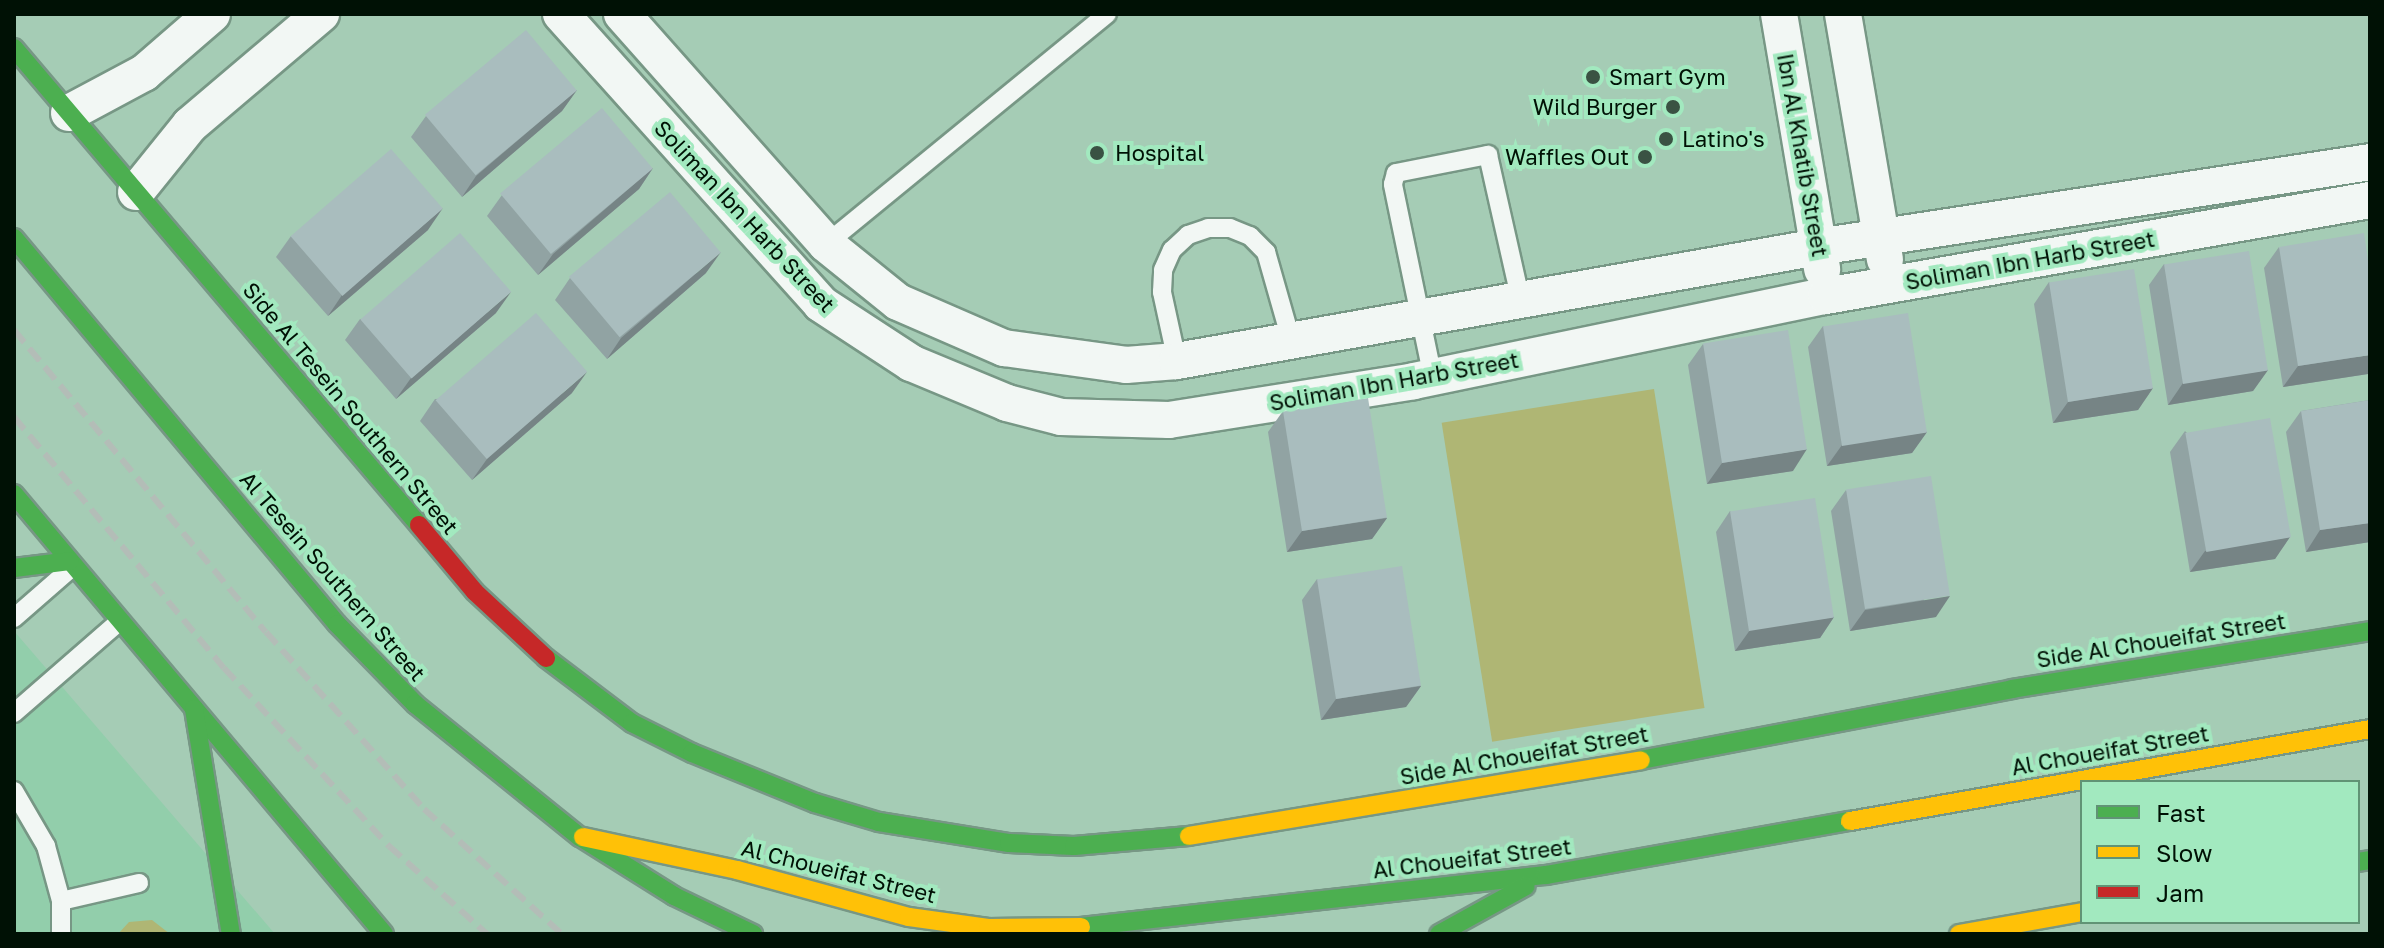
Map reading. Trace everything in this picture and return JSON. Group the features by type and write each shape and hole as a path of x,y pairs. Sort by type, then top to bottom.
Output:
{"main road":[{"name":"Side Al Tesein Southern Street","path":"14,48 515,632 576,685 632,723 692,753"},
{"name":"Al Tesein Southern Street","path":"14,238 347,634 448,733 580,837 674,896 753,934"},
{"path":"14,494 384,934"},
{"path":"14,568 72,563"},
{"name":"Side Al Choueifat Street","path":"692,753 815,803 930,832 1009,843 1140,844 2370,631"},
{"path":"194,709 231,934"},
{"name":"Al Choueifat Street","path":"2082,780 2370,729"},
{"name":"Al Choueifat Street","path":"580,837 737,870 909,917 988,928 1053,930 1546,875 2080,780"},
{"path":"1439,934 1546,875"},
{"path":"674,896 713,934"},
{"path":"1959,934 2080,912"}],"street":[{"path":"69,113 144,73 212,14"},
{"path":"136,192 190,125 321,14"},
{"name":"Soliman Ibn Harb Street","path":"561,14 821,304 911,363 956,382 1061,417 1117,423 1169,420 1433,378 1889,284 2370,200"},
{"name":"Soliman Ibn Harb Street","path":"622,14 826,244 898,302 1004,348 1126,365 1177,361 1818,247 2370,162"},
{"name":"Ibn Al Khatib Street","path":"1779,14 1826,296"},
{"path":"1843,14 1889,284"}],"lane":[{"path":"826,244 1107,14"},
{"path":"1433,378 1393,178 1401,169 1488,155 1494,164 1521,301"},
{"path":"1177,361 1162,292 1163,270 1172,250 1188,235 1208,228 1230,228 1250,236 1266,252 1291,340"},
{"path":"14,618 72,563"},
{"path":"14,713 120,621"},
{"path":"14,791 46,846 61,901 61,934"},
{"path":"61,901 139,883"}],"shaded area":[{"path":"1654,389 1705,708 1492,742 1442,423"},
{"path":"14,631 275,934 14,934"},
{"path":"152,920 170,934 118,934 129,922"}],"building":[{"path":"526,30 577,91 476,175 425,115"},
{"path":"602,108 653,169 551,254 500,193"},
{"path":"391,149 443,209 342,296 291,236"},
{"path":"670,192 721,253 620,337 569,277"},
{"path":"460,233 511,292 412,378 360,320"},
{"path":"2364,233 2370,274 2370,355 2298,366 2279,247"},
{"path":"2249,251 2268,371 2183,384 2164,264"},
{"path":"2134,269 2153,389 2068,402 2049,282"},
{"path":"536,313 587,372 487,459 436,400"},
{"path":"1908,313 1927,433 1842,446 1823,326"},
{"path":"1788,330 1807,450 1722,463 1703,343"},
{"path":"1368,398 1387,518 1302,531 1283,411"},
{"path":"2370,400 2370,523 2320,530 2301,411"},
{"path":"2270,418 2291,537 2206,552 2185,433"},
{"path":"1931,476 1950,596 1865,609 1846,489"},
{"path":"1815,498 1834,618 1749,631 1730,511"},
{"path":"1402,566 1421,686 1336,699 1317,579"}],"railway":[{"path":"14,330 266,632 424,809 562,934"},
{"path":"14,417 224,668 389,846 487,934"}],"traffic: fast":[{"path":"14,48 419,525"},
{"path":"14,238 337,624 415,704 580,837 674,896 753,934"},
{"path":"14,494 384,934"},
{"path":"14,568 70,561"},
{"path":"1641,760 2012,689 2370,631"},
{"path":"546,658 632,723 692,753 815,803 879,822 1009,843 1074,846 1189,836"},
{"path":"194,709 231,934"},
{"path":"1081,927 1546,875 1850,821"},
{"path":"2360,862 2370,860"},
{"path":"1439,934 1526,886"}],"traffic: slow":[{"path":"2082,780 2370,729"},
{"path":"1189,836 1641,760"},
{"path":"1850,821 2080,780"},
{"path":"583,837 737,870 909,917 988,928 1081,927"},
{"path":"1959,934 2080,912"}],"traffic: jam":[{"path":"419,525 475,592 546,658"}],"place":[{"name":"Smart Gym","path":"1593,77"},
{"name":"Wild Burger","path":"1673,107"},
{"name":"Latino's","path":"1666,139"},
{"name":"Hospital","path":"1097,153"},
{"name":"Waffles Out","path":"1645,157"}]}
